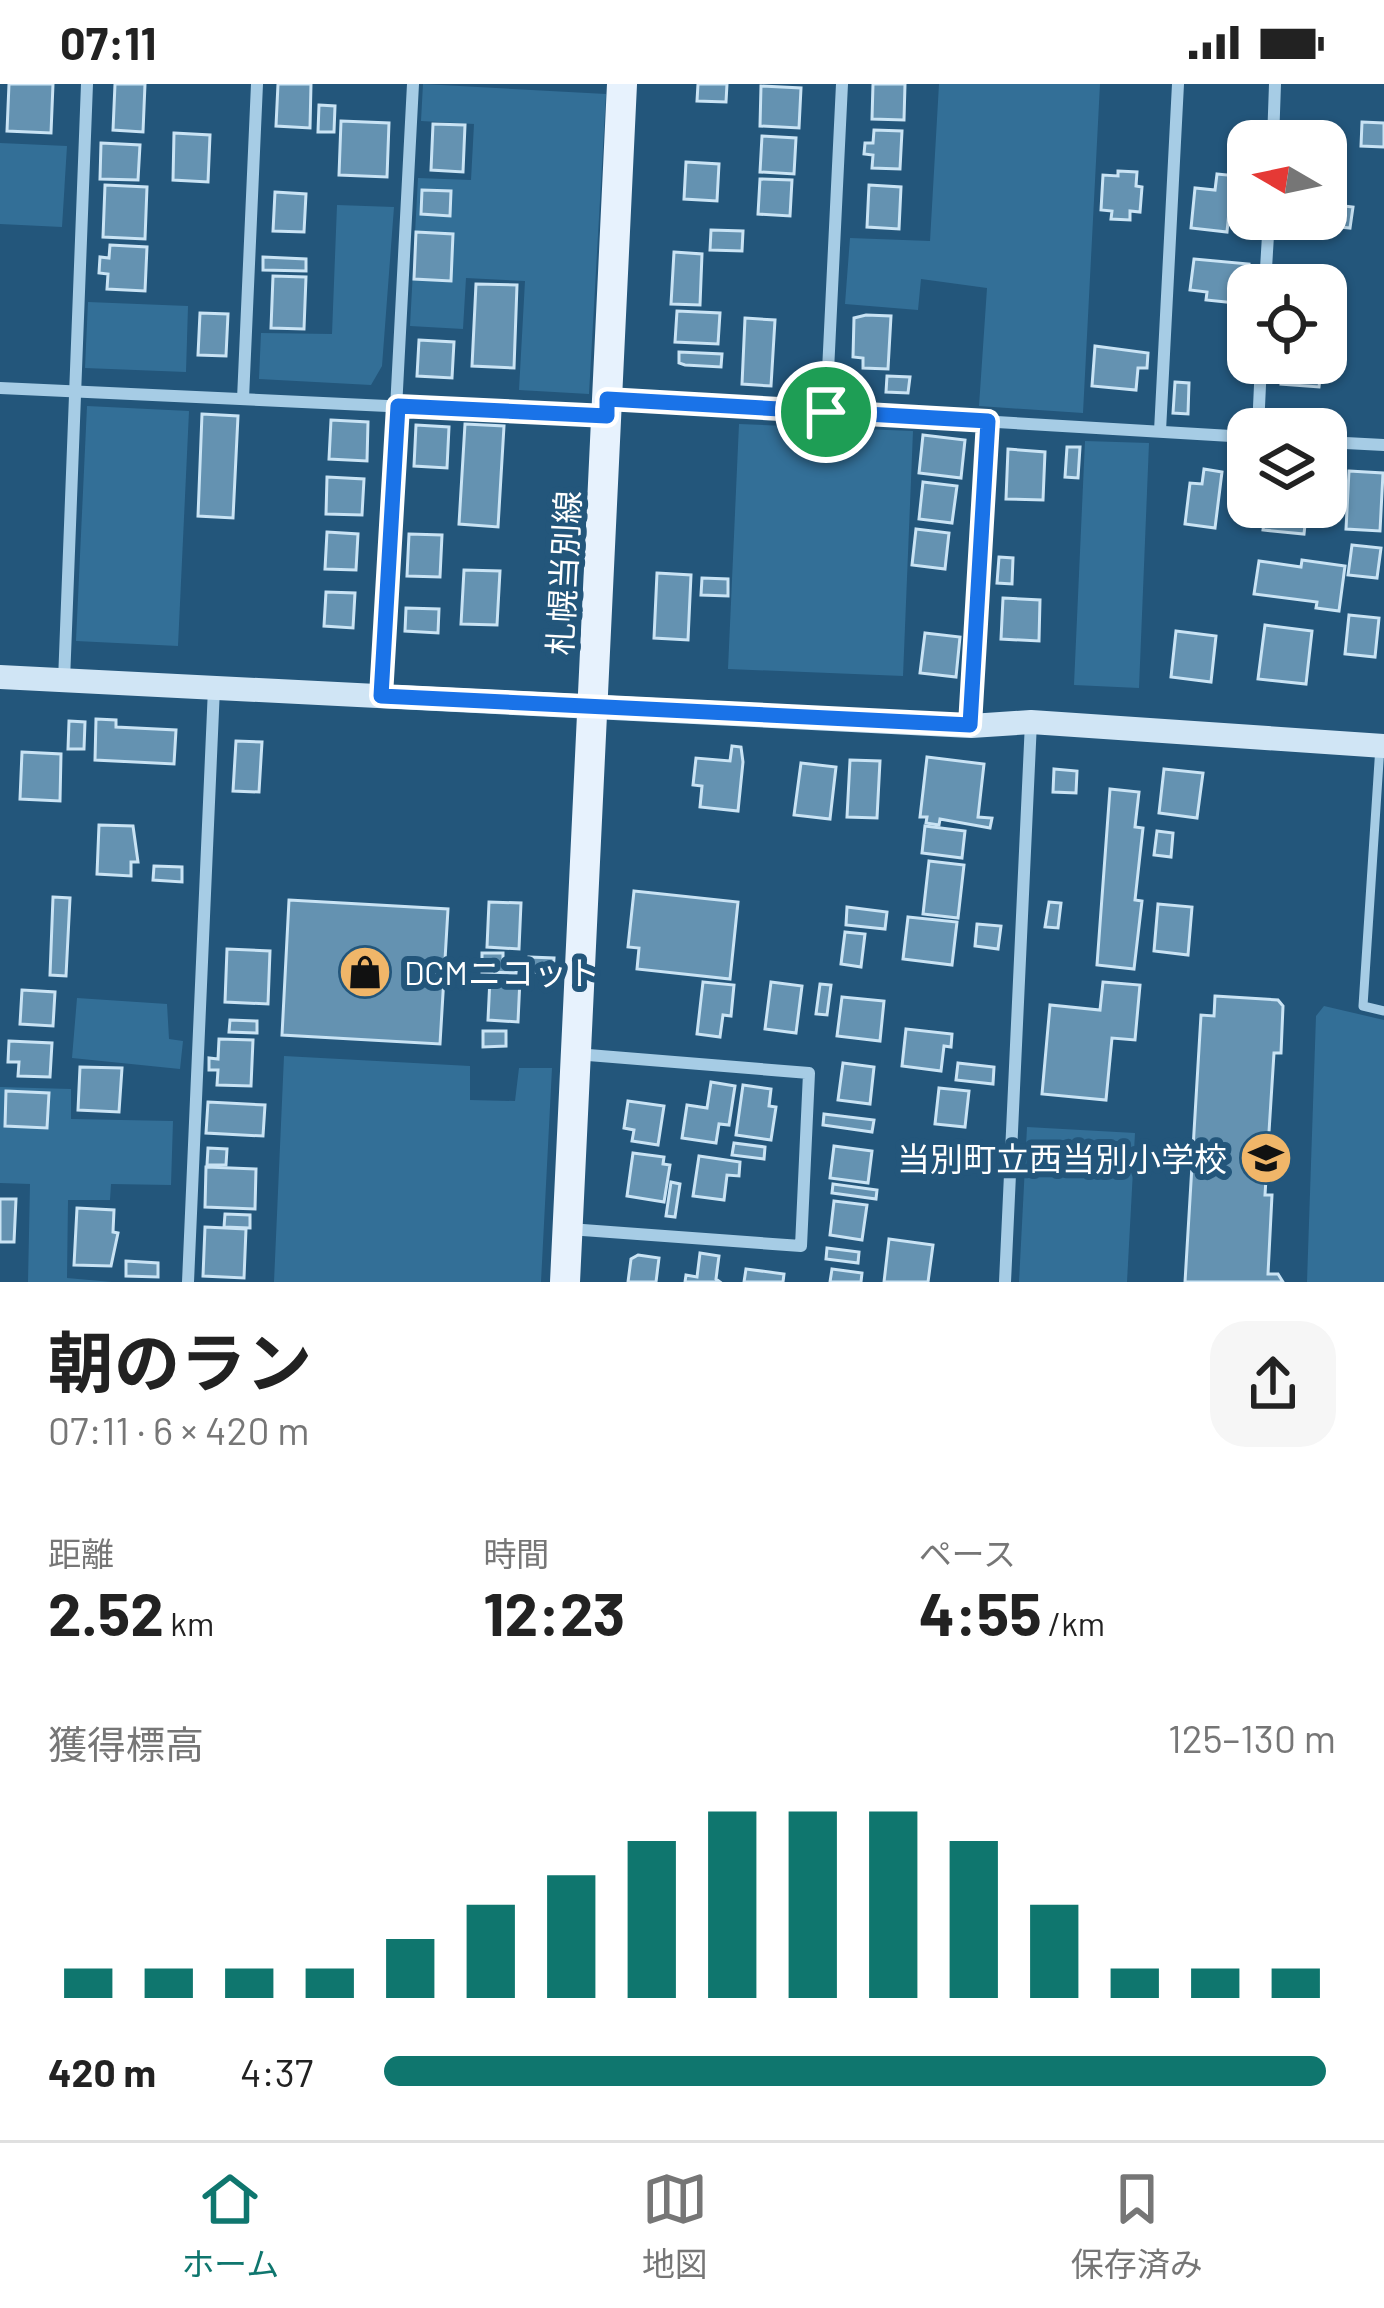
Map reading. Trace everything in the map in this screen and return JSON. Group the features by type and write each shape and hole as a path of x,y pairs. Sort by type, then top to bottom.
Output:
{"main road":[{"name":"札幌当別線","path":"565,1282 622,84"}],"street":[{"path":"64,681 87,84"},
{"path":"243,399 257,84"},
{"path":"381,696 413,84"},
{"path":"606,84 622,84"},
{"path":"826,412 842,84"},
{"path":"1160,431 1178,84"},
{"path":"1274,120 1275,84"},
{"path":"0,388 398,406 826,412 1227,436"},
{"path":"970,725 988,421"},
{"path":"1347,443 1384,445"},
{"path":"0,677 970,725 1031,722 1382,746"},
{"path":"188,1282 214,688"},
{"path":"1005,1282 1031,722"},
{"path":"568,1229 801,1246 809,1073 576,1054"}],"lane":[{"path":"1382,746 1363,1006 1384,1011"}],"shaded area":[{"path":"423,84 606,94 589,394 519,390 525,281 466,278 463,329 410,326 418,178 471,180 474,124 421,121"},
{"path":"939,84 1100,84 1083,413 979,406 987,288 921,279 918,310 845,304 850,238 930,241"},
{"path":"0,143 67,146 62,227 0,224"},
{"path":"337,205 394,207 382,366 371,385 259,379 261,333 332,334"},
{"path":"88,302 188,306 186,372 85,368"},
{"path":"87,406 189,411 178,646 76,641"},
{"path":"739,424 913,431 903,676 728,669"},
{"path":"1085,441 1149,443 1139,688 1074,685"},
{"path":"77,998 167,1004 169,1039 183,1041 180,1069 72,1058"},
{"path":"1324,1006 1384,1020 1384,1282 1307,1282 1316,1016"},
{"path":"284,1056 470,1066 470,1100 515,1101 519,1068 552,1068 541,1282 274,1282"},
{"path":"0,1087 71,1089 71,1119 173,1121 171,1185 111,1184 110,1200 68,1200 67,1278 112,1282 28,1282 30,1184 0,1183"},
{"path":"1027,1127 1135,1133 1127,1282 1019,1282"}],"building":[{"path":"9,84 53,84 51,133 7,131"},
{"path":"115,84 145,84 143,132 113,130"},
{"path":"278,84 311,84 310,128 276,126"},
{"path":"698,84 727,84 726,102 697,101"},
{"path":"873,84 905,84 904,120 872,119"},
{"path":"761,86 801,88 799,128 760,126"},
{"path":"319,105 335,106 334,132 318,132"},
{"path":"341,121 389,123 387,177 339,175"},
{"path":"1362,122 1384,123 1384,147 1361,146"},
{"path":"433,124 465,125 463,172 431,170"},
{"path":"874,130 902,131 900,169 872,168 873,155 864,154 865,143 873,143"},
{"path":"174,133 210,135 208,182 173,180"},
{"path":"762,136 796,138 794,174 760,172"},
{"path":"101,143 140,145 138,180 100,179"},
{"path":"686,162 719,164 717,201 684,199"},
{"path":"1118,171 1137,172 1136,186 1142,187 1140,212 1130,211 1130,220 1111,219 1112,211 1101,210 1103,175 1118,176"},
{"path":"1217,174 1227,175 1227,232 1191,228 1195,188 1215,190"},
{"path":"760,179 792,180 790,216 758,214"},
{"path":"105,185 147,187 145,239 103,237"},
{"path":"869,185 901,187 899,229 867,227"},
{"path":"422,190 451,191 450,216 421,214"},
{"path":"275,192 306,194 304,232 273,231"},
{"path":"1347,206 1353,207 1347,228"},
{"path":"711,230 743,231 742,251 710,250"},
{"path":"416,232 453,234 451,281 414,279"},
{"path":"110,245 147,247 145,291 107,289 108,274 99,273 100,257 109,258"},
{"path":"674,252 702,254 700,305 671,304"},
{"path":"263,257 306,259 306,271 263,270"},
{"path":"1194,259 1249,264 1227,264 1227,302 1206,300 1207,292 1190,290"},
{"path":"273,276 306,277 304,329 271,328"},
{"path":"476,284 517,285 514,368 472,366"},
{"path":"677,311 720,313 718,344 675,342"},
{"path":"200,313 228,314 226,356 198,355"},
{"path":"891,316 888,369 863,368 863,358 853,357 854,318"},
{"path":"745,318 775,320 771,386 742,384"},
{"path":"419,340 454,342 452,378 417,376"},
{"path":"1095,346 1148,353 1147,368 1138,368 1136,390 1092,386"},
{"path":"679,352 722,354 721,367 679,363"},
{"path":"887,376 910,377 908,393 886,392"},
{"path":"1175,382 1189,383 1188,414 1173,413"},
{"path":"202,414 238,416 233,518 198,516"},
{"path":"331,420 368,422 367,461 329,459"},
{"path":"465,424 504,426 498,527 459,524"},
{"path":"416,425 449,427 447,468 414,466"},
{"path":"923,435 965,440 961,478 919,473"},
{"path":"1067,447 1080,447 1078,478 1065,477"},
{"path":"1008,449 1045,452 1043,500 1006,499"},
{"path":"1204,469 1222,472 1215,528 1185,524 1190,483 1202,484"},
{"path":"1349,471 1383,473 1380,531 1346,529"},
{"path":"327,477 364,479 362,515 326,514"},
{"path":"923,482 957,486 952,523 919,519"},
{"path":"1263,528 1305,528 1304,534"},
{"path":"916,529 949,533 945,569 912,565"},
{"path":"327,532 358,534 356,570 325,569"},
{"path":"409,534 442,535 440,577 407,576"},
{"path":"1352,545 1381,548 1377,578 1348,575"},
{"path":"999,557 1013,558 1012,584 997,583"},
{"path":"1302,560 1345,566 1339,611 1316,608 1317,602 1254,594 1259,561 1301,567"},
{"path":"464,570 500,571 497,625 461,624"},
{"path":"657,573 691,575 688,640 654,638"},
{"path":"702,578 728,579 728,596 701,595"},
{"path":"326,592 355,593 353,628 324,626"},
{"path":"1003,598 1040,600 1039,641 1001,639"},
{"path":"406,608 439,609 438,633 405,631"},
{"path":"1349,615 1379,618 1375,657 1345,654"},
{"path":"1265,625 1312,631 1306,684 1258,679"},
{"path":"1176,631 1216,636 1211,682 1171,677"},
{"path":"925,633 960,637 956,677 920,673"},
{"path":"96,719 116,720 116,727 176,730 174,764 95,760"},
{"path":"69,721 85,722 84,749 68,749"},
{"path":"236,741 262,742 259,792 233,791"},
{"path":"732,746 741,747 743,762 738,811 700,807 702,786 693,785 696,758 730,761"},
{"path":"22,752 61,754 60,801 20,799"},
{"path":"927,757 984,764 978,817 992,818 990,828 940,819 939,825 926,823 927,817 920,817"},
{"path":"850,760 880,761 877,818 847,817"},
{"path":"801,763 836,767 830,819 794,815"},
{"path":"1054,769 1077,771 1076,793 1053,792"},
{"path":"1164,769 1203,773 1197,818 1159,813"},
{"path":"1110,789 1139,792 1135,827 1143,828 1135,900 1142,901 1134,969 1097,965"},
{"path":"99,825 133,826 138,862 131,862 131,876 97,874"},
{"path":"925,826 965,831 962,858 922,853"},
{"path":"1157,831 1173,833 1171,857 1154,855"},
{"path":"929,861 964,865 958,918 923,914"},
{"path":"154,866 182,867 182,882 153,880"},
{"path":"634,891 738,902 730,979 637,969 639,948 628,947"},
{"path":"53,897 70,898 66,976 50,975"},
{"name":"DCMニコット","path":"289,900 448,909 440,1044 282,1035"},
{"path":"489,902 521,903 519,949 487,947"},
{"path":"1049,902 1061,903 1058,928 1045,927"},
{"path":"1158,904 1192,907 1188,955 1154,951"},
{"path":"847,907 887,912 885,929 846,925"},
{"path":"908,917 957,922 952,965 903,959"},
{"path":"977,924 1001,926 998,949 975,946"},
{"path":"845,932 865,934 861,967 841,964"},
{"path":"227,949 270,951 268,1004 225,1002"},
{"path":"482,953 503,953 503,962 517,963 516,973 482,972"},
{"path":"529,957 554,958 553,973 529,972"},
{"path":"490,978 520,979 518,1022 488,1020"},
{"path":"703,982 734,985 731,1016 723,1015 720,1037 697,1034"},
{"path":"771,982 802,986 796,1033 765,1029"},
{"path":"1103,982 1140,985 1135,1040 1112,1038 1106,1100 1042,1094 1050,1005 1100,1010"},
{"path":"820,984 831,985 827,1015 816,1014"},
{"path":"22,990 55,992 53,1026 20,1024"},
{"path":"1215,996 1278,1000 1283,1006 1281,1053 1274,1053 1265,1195 1272,1195 1268,1274 1278,1274 1283,1282 1185,1282 1201,1015 1214,1016"},
{"path":"842,997 884,1001 880,1041 837,1036"},
{"path":"230,1020 257,1021 257,1033 229,1032"},
{"path":"906,1029 952,1034 951,1047 944,1046 941,1071 902,1066"},
{"path":"483,1031 506,1031 506,1046 483,1047"},
{"path":"219,1039 253,1040 251,1086 217,1085 218,1070 209,1070 209,1058 218,1059"},
{"path":"9,1041 52,1043 50,1077 18,1076 19,1062 8,1062"},
{"path":"843,1063 874,1067 870,1104 838,1100"},
{"path":"958,1063 994,1067 993,1084 956,1080"},
{"path":"80,1067 122,1068 119,1112 78,1110"},
{"path":"711,1082 735,1086 729,1125 719,1124 716,1143 682,1138 687,1105 707,1108"},
{"path":"743,1085 771,1089 769,1106 776,1107 771,1140 736,1135"},
{"path":"939,1088 969,1091 965,1127 935,1124"},
{"path":"6,1091 49,1093 47,1128 5,1126"},
{"path":"628,1101 664,1106 658,1145 632,1141 634,1130 624,1128"},
{"path":"208,1102 265,1105 263,1136 206,1133"},
{"path":"824,1114 874,1120 872,1132 823,1125"},
{"path":"734,1143 765,1147 764,1159 732,1155"},
{"path":"834,1146 872,1151 868,1183 830,1178"},
{"path":"208,1148 227,1149 226,1165 207,1165"},
{"path":"633,1153 664,1157 663,1164 670,1165 664,1202 627,1196"},
{"path":"699,1156 740,1162 739,1176 727,1175 724,1200 693,1196"},
{"path":"206,1167 256,1169 255,1209 205,1207"},
{"path":"671,1182 680,1184 675,1217 666,1216"},
{"path":"833,1184 877,1190 876,1199 832,1193"},
{"path":"0,1199 16,1199 14,1242 0,1242"},
{"path":"834,1201 867,1205 862,1240 830,1235"},
{"path":"77,1208 114,1210 113,1232 118,1233 111,1266 74,1265"},
{"path":"225,1214 250,1215 250,1228 224,1227"},
{"path":"205,1227 246,1229 244,1278 203,1276"},
{"path":"889,1239 933,1245 928,1282 884,1282"},
{"path":"827,1248 859,1252 858,1263 826,1259"},
{"path":"700,1253 719,1256 716,1279 720,1282 685,1282 686,1275 697,1277"},
{"path":"638,1255 659,1258 656,1282 628,1282 631,1259"},
{"path":"126,1261 158,1263 158,1277 126,1276"},
{"path":"746,1269 784,1274 783,1282 744,1282"},
{"path":"832,1269 862,1273 861,1282 830,1282"}],"place":[{"name":"DCMニコット","path":"365,972"},
{"name":"当別町立西当別小学校","path":"1266,1158"}],"route":[{"path":"607,399 826,412 988,421 970,725 381,696 398,406 607,416 607,399"}]}
